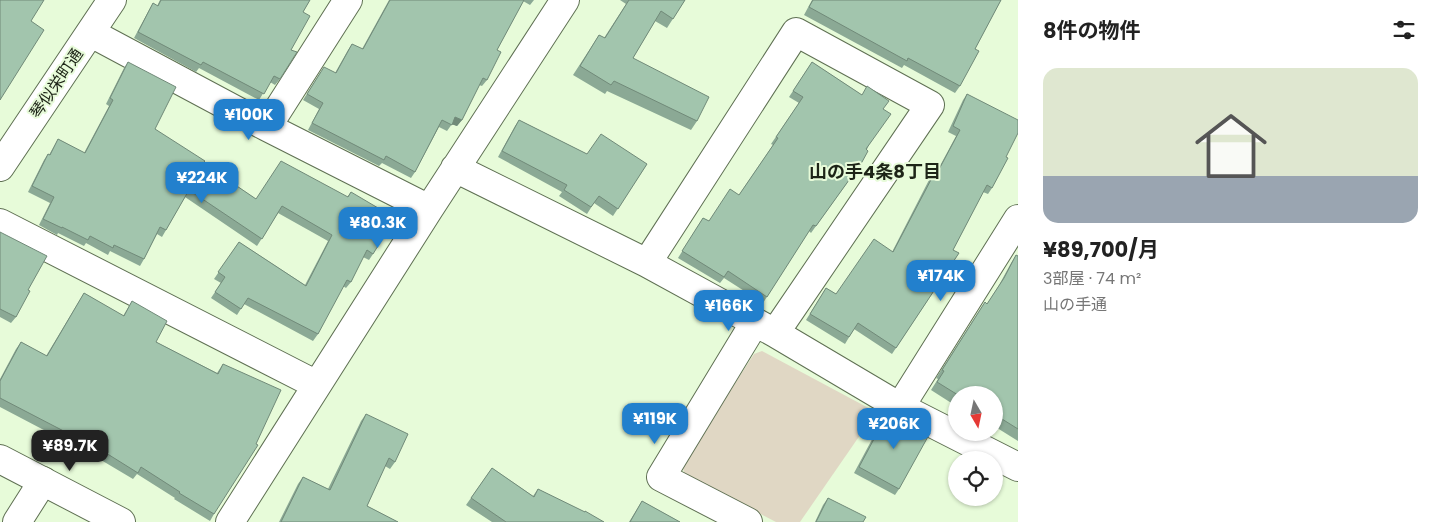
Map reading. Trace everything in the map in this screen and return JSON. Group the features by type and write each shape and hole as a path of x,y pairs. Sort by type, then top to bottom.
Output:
{"street":[{"name":"琴似栄町通","path":"0,166 112,0"},
{"path":"267,127 348,0"},
{"path":"230,522 455,168 565,0"},
{"path":"91,32 267,127 429,209"},
{"path":"646,263 796,32 930,105 765,327 661,477 748,522"},
{"path":"455,168 646,263 765,327 900,407 1018,467"},
{"path":"900,407 1018,219"},
{"path":"0,223 317,385"},
{"path":"0,459 121,522"},
{"path":"17,522 43,481"}],"shaded area":[{"path":"762,351 876,412 800,522 776,522 685,475 682,465 754,354"}],"building":[{"path":"0,0 44,0 31,21 44,30 0,100"},
{"path":"161,0 310,0 303,12 310,16 291,50 297,52 280,79 274,76 264,94 203,62 201,65 138,32 153,3 158,6"},
{"path":"390,0 524,0 497,50 501,52 487,80 483,78 462,120 455,117 452,125 442,120 415,172 386,156 384,160 312,123 323,103 307,94 324,67 336,73 352,44 363,49"},
{"path":"629,0 685,0 673,19 661,11 633,58 709,97 697,121 614,81 611,85 580,66 599,35 605,38"},
{"path":"813,0 1001,0 975,49 979,51 960,86 908,58 907,61 809,7"},
{"path":"128,62 176,87 155,129 205,161 203,163 256,199 281,161 348,197 351,192 395,218 373,254 367,250 351,282 347,280 318,334 248,298 241,309 215,292 225,277 218,272 239,242 306,286 332,235 282,206 262,239 189,190 166,230 160,227 144,259 114,245 113,248 90,236 88,240 43,219 54,197 32,186 48,154 50,155 58,139 85,153 113,100 110,98"},
{"path":"812,62 862,95 867,86 889,101 883,109 891,114 866,149 868,151 862,162 816,226 813,225 767,297 728,271 724,277 682,251 703,218 709,221 730,189 739,195 803,97 793,91"},
{"path":"967,94 1018,120 1018,133 1006,157 1008,158 992,188 987,185 953,250 959,253 896,348 858,323 849,337 810,314 826,288 836,294 874,239 893,252 934,174 936,175 960,130 953,126"},
{"path":"519,120 587,154 601,134 647,164 618,209 599,196 591,207 564,190 567,185 502,151"},
{"path":"0,232 47,256 28,290 30,291 16,317 0,309"},
{"path":"1016,255 1018,256 1018,429 1003,420 1003,386 948,386 948,389 937,382 944,371 942,370 985,302 987,304"},
{"path":"84,293 124,316 132,301 167,321 156,342 218,374 223,364 281,390 256,444 258,445 214,514 141,467 138,473 106,453 0,398 0,381 21,342 47,356"},
{"path":"889,411 930,433 899,489 859,467"},
{"path":"366,414 408,434 395,462 389,458 367,506 398,522 281,522 303,477 330,490"},
{"path":"492,468 534,497 538,489 604,522 506,522 471,498"},
{"path":"828,498 866,517 863,522 816,522"},
{"path":"642,501 680,522 630,522"}],"district":[{"name":"山の手4条8丁目","path":"875,172"}]}
